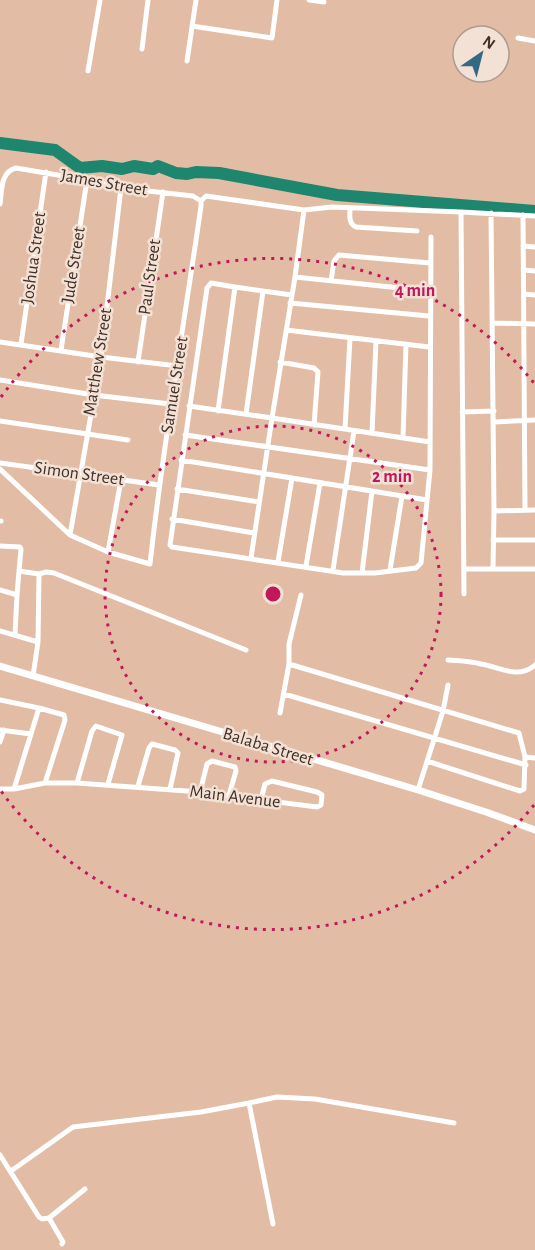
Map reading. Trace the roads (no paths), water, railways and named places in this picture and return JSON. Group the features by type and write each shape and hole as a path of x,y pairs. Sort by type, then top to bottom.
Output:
{"street":[{"path":"88,71 100,0"},
{"path":"142,49 148,0"},
{"path":"187,61 196,0"},
{"path":"192,26 272,38 277,0"},
{"path":"309,0 324,2"},
{"path":"518,38 535,41"},
{"name":"James Street","path":"0,204 4,176 16,168 122,188 193,196 201,203 206,196 304,210"},
{"name":"Joshua Street","path":"21,344 46,172"},
{"name":"Jude Street","path":"61,351 87,180"},
{"name":"Matthew Street","path":"70,535 101,357 122,188"},
{"name":"Paul Street","path":"138,362 163,192"},
{"name":"Samuel Street","path":"108,552 150,564 170,404 178,366 201,203"},
{"path":"350,208 350,220 356,227 417,231"},
{"path":"251,558 304,210 350,208 535,216"},
{"path":"461,212 464,594"},
{"path":"491,213 495,511 493,568"},
{"path":"524,215 525,510"},
{"path":"292,295 211,283 208,285 172,519 170,540 172,547 362,573 420,567 430,470 430,237"},
{"path":"523,246 535,247"},
{"path":"332,281 334,261 339,255 430,263"},
{"path":"524,270 535,271"},
{"path":"295,277 429,291"},
{"path":"218,411 234,287"},
{"path":"246,414 263,291"},
{"path":"524,294 535,295"},
{"path":"290,303 429,316"},
{"path":"492,322 535,324"},
{"path":"285,330 429,347"},
{"path":"345,429 350,338"},
{"path":"372,433 376,341"},
{"path":"0,342 178,366"},
{"path":"404,438 406,344"},
{"path":"280,362 314,368 318,372 314,425"},
{"path":"0,380 170,404"},
{"path":"189,406 430,442"},
{"path":"462,412 494,411"},
{"path":"494,422 535,420"},
{"path":"0,421 128,440"},
{"path":"333,570 354,431"},
{"path":"185,435 430,470"},
{"path":"181,460 428,500"},
{"name":"Simon Street","path":"0,463 159,485"},
{"path":"0,469 70,535 108,552 121,480"},
{"path":"278,561 292,478"},
{"path":"306,566 320,483"},
{"path":"177,489 259,502"},
{"path":"362,573 372,491"},
{"path":"390,570 402,496"},
{"path":"495,511 535,510"},
{"path":"172,519 254,533"},
{"path":"493,540 535,540"},
{"path":"0,546 20,547 21,549 15,635"},
{"path":"464,569 535,569"},
{"path":"19,571 39,574 54,573 246,650"},
{"path":"33,676 38,642 39,574"},
{"path":"0,590 17,595"},
{"path":"280,713 289,664 289,644 301,595"},
{"path":"0,631 38,642"},
{"path":"448,660 485,664 518,673 527,671 535,665"},
{"path":"289,664 519,733 526,765 523,791 427,761"},
{"name":"Balaba Street","path":"0,666 418,790 535,830"},
{"path":"418,790 443,711 448,686"},
{"path":"284,694 526,765"},
{"path":"0,700 62,713 65,718 45,783"},
{"path":"14,789 39,708"},
{"path":"77,783 94,727 101,726 120,733 122,738 108,784"},
{"path":"0,742 2,730 31,734"},
{"path":"138,786 152,744 175,750 178,753 170,789"},
{"path":"525,757 535,758"},
{"name":"Main Avenue","path":"200,792 207,764 212,761 235,767 229,795"},
{"name":"Main Avenue","path":"0,789 14,789 45,783 108,784 229,795 316,807 322,803 323,796 317,792 272,781 266,784 261,799"},
{"path":"10,1171 73,1127 201,1112 277,1097 315,1099 454,1123"},
{"path":"249,1103 273,1224"},
{"path":"0,1155 42,1219 49,1218 85,1189"},
{"path":"49,1218 62,1244"}],"waterway":[{"path":"0,143 55,150 80,168 102,166 122,169 134,166 153,169 158,166 176,173 219,173 337,195 535,211"}]}
